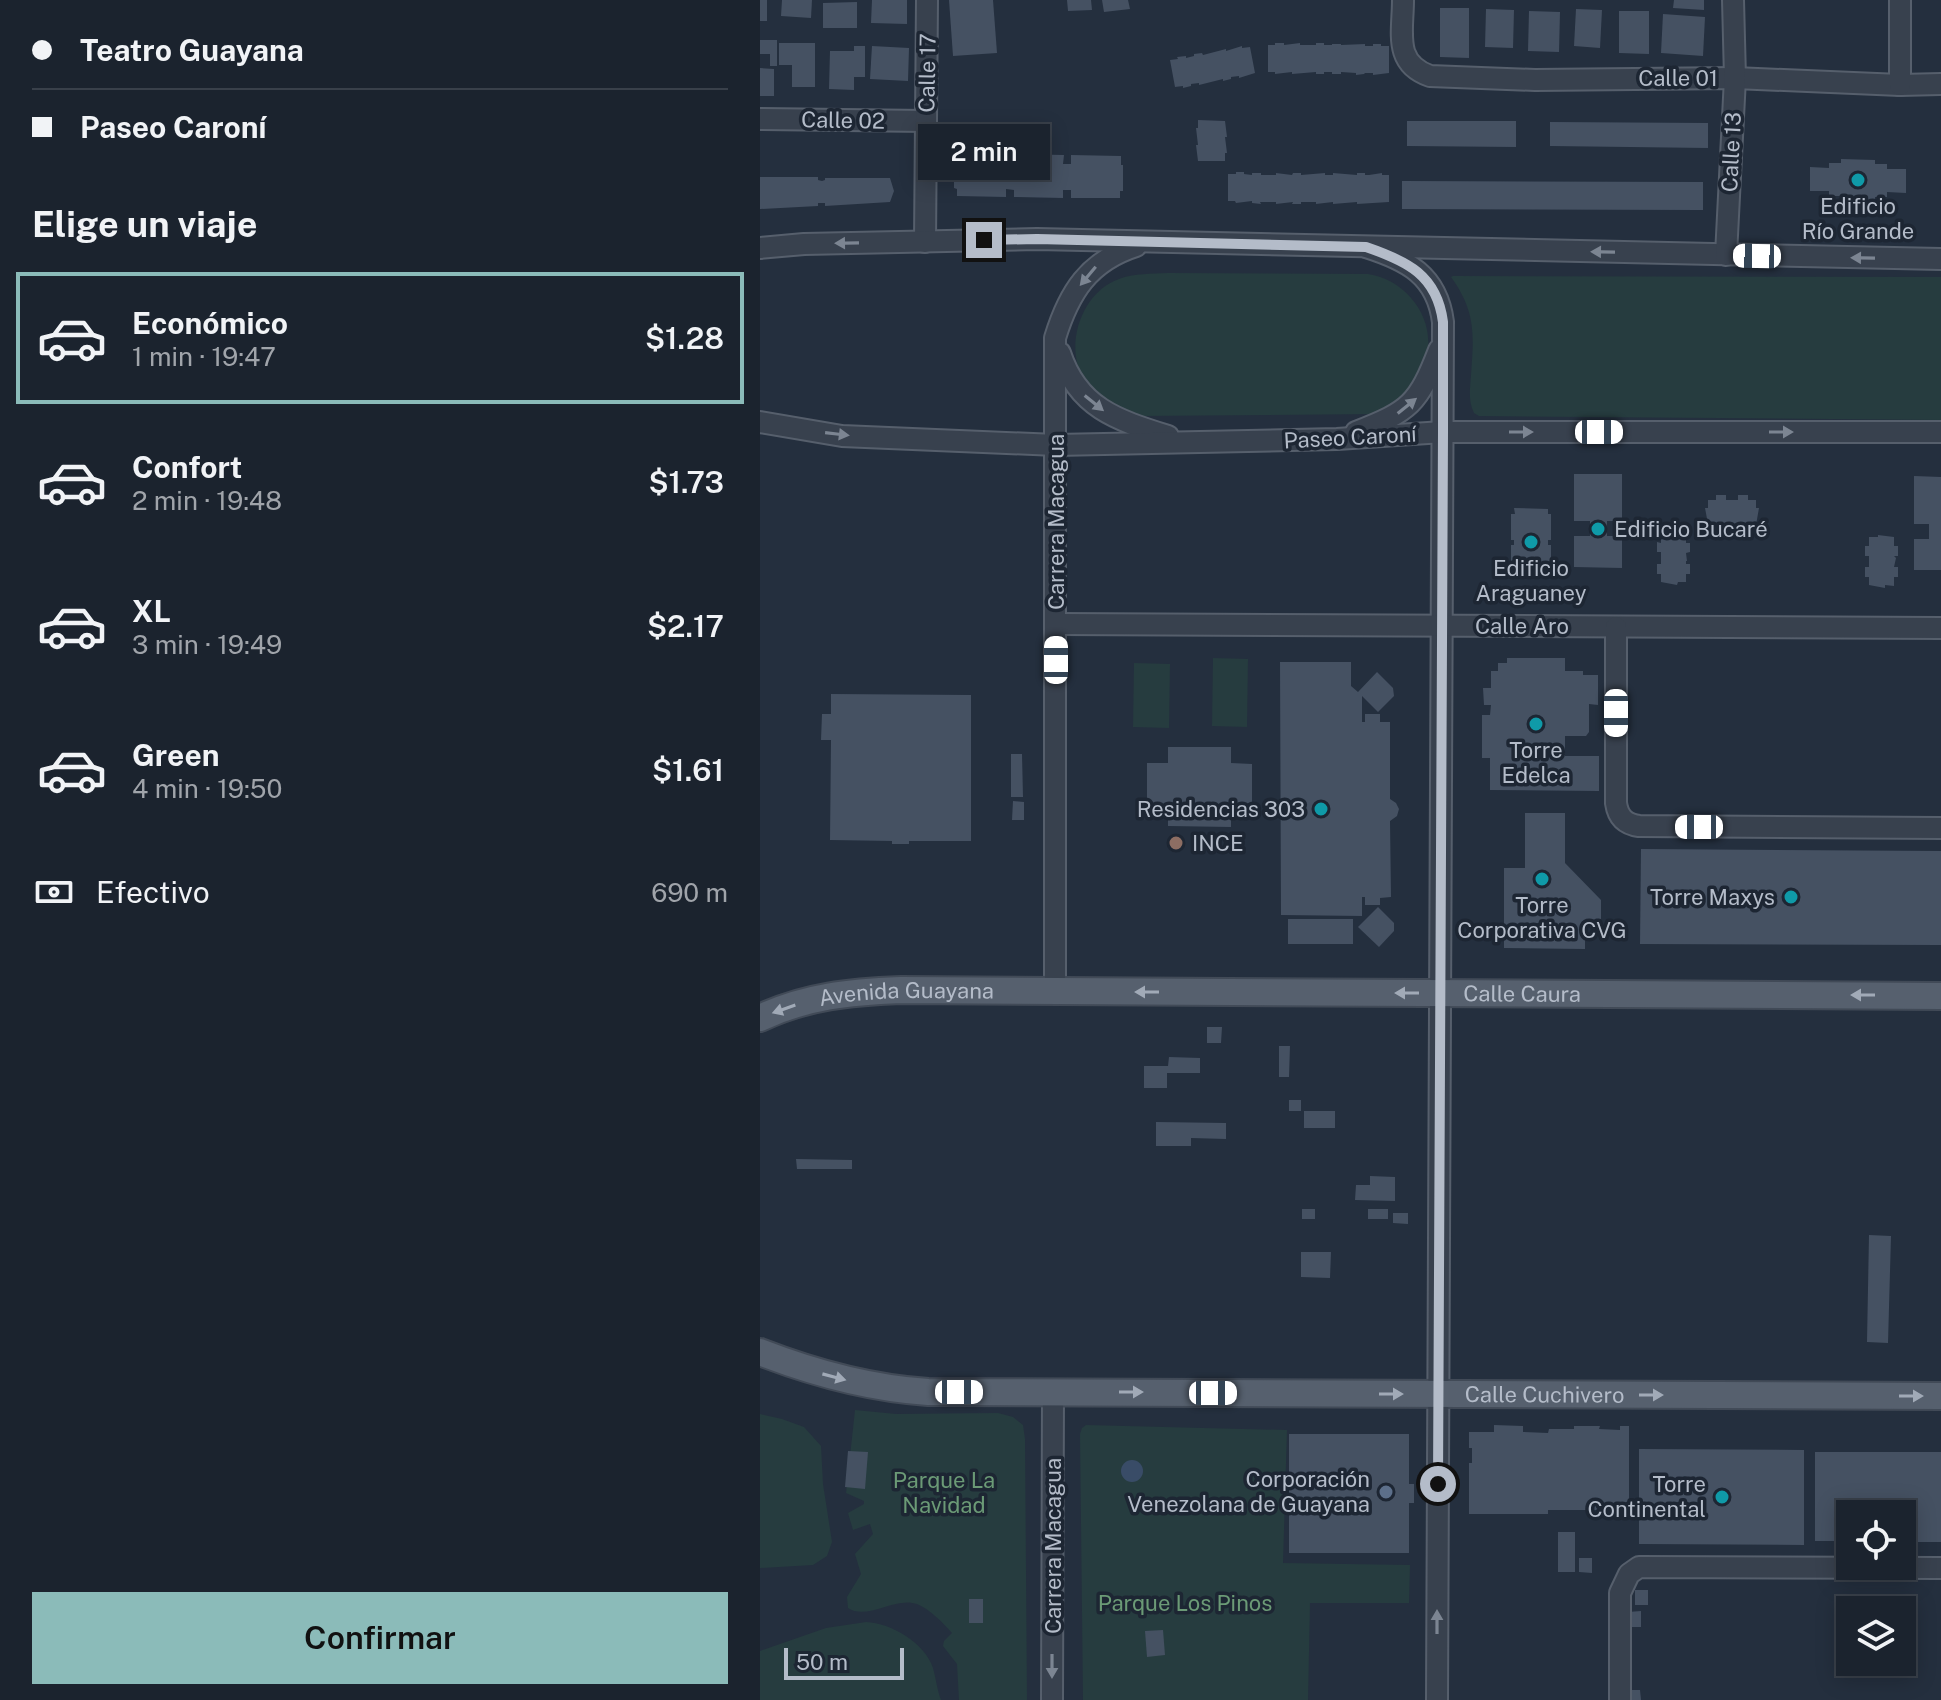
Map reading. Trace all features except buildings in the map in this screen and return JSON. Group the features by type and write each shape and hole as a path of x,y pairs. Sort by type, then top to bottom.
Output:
{"main road":[{"name":"Avenida Guayana","path":"760,1018 824,996 871,991 1055,992"},
{"name":"Calle Caura","path":"1055,992 1941,996"},
{"path":"760,1352 836,1378 884,1388 928,1392 1053,1392"},
{"name":"Calle Cuchivero","path":"1053,1392 1941,1396"}],"street":[{"name":"Calle 17","path":"925,242 927,0"},
{"name":"Calle 01","path":"1403,0 1403,49 1407,61 1416,72 1430,76 1535,80 1735,78 1941,84"},
{"name":"Calle 13","path":"1726,255 1735,78 1733,0"},
{"path":"1900,0 1900,85"},
{"name":"Calle 02","path":"760,119 926,121"},
{"path":"760,248 804,244 1037,239 1941,259"},
{"name":"Carrera Macagua","path":"1055,992 1055,338 1072,298 1097,265 1116,252 1147,242"},
{"path":"1366,247 1406,263 1435,290 1441,305 1443,338 1437,1700"},
{"path":"1055,338 1065,368 1088,400 1104,412 1130,424 1188,442"},
{"path":"1337,439 1384,421 1405,409 1419,396 1443,338"},
{"name":"Paseo Caroní","path":"760,422 842,436 1056,445 1337,439 1443,432 1941,432"},
{"name":"Calle Aro","path":"1056,624 1941,628"},
{"path":"1616,627 1616,803 1620,816 1626,822 1639,826 1941,828"},
{"name":"Carrera Macagua","path":"1052,1700 1053,1392"},
{"path":"1620,1700 1620,1593 1629,1574 1639,1567 1941,1568"}],"green space":[{"path":"1168,273 1368,274 1383,278 1408,295 1424,320 1428,349 1424,364 1405,397 1378,414 1137,416 1107,402 1088,385 1078,365 1076,335 1086,307 1106,286 1131,276"},
{"path":"1453,276 1941,277 1941,420 1479,416 1474,413 1470,399 1472,324"},
{"path":"1213,658 1248,659 1247,727 1212,726"},
{"path":"1134,663 1170,664 1169,728 1133,727"},
{"name":"Parque La Navidad","path":"855,1410 896,1414 998,1413 1013,1417 1023,1425 1027,1700 959,1700 957,1664 943,1646 952,1633 917,1604 900,1603 864,1612 848,1608 847,1597 861,1574 855,1554 873,1534 870,1524 853,1530 848,1513 864,1504 864,1501 846,1493"},
{"path":"760,1414 804,1427 821,1446 832,1542 827,1556 813,1565 760,1568"},
{"name":"Parque Los Pinos","path":"1086,1425 1287,1430 1283,1563 1410,1565 1409,1603 1310,1603 1308,1700 1083,1700 1080,1434"},
{"path":"866,1622 896,1630 923,1650 933,1668 941,1700 760,1700 760,1651 826,1628"}],"water":[{"path":"1128,1460 1136,1460 1143,1471 1136,1482 1128,1482 1121,1475 1121,1467"}],"place":[{"name":"Edificio Río Grande","path":"1858,180"},
{"name":"Edificio Bucaré","path":"1598,529"},
{"name":"Edificio Araguaney","path":"1531,542"},
{"name":"Torre Edelca","path":"1536,724"},
{"name":"Residencias 303","path":"1321,809"},
{"name":"INCE","path":"1176,843"},
{"name":"Torre Corporativa CVG","path":"1542,879"},
{"name":"Torre Maxys","path":"1791,897"},
{"name":"Corporación Venezolana de Guayana","path":"1386,1492"},
{"name":"Torre Continental","path":"1722,1497"}],"route":[{"path":"984,240 1366,247 1406,263 1435,290 1441,305 1438,1484"}]}
